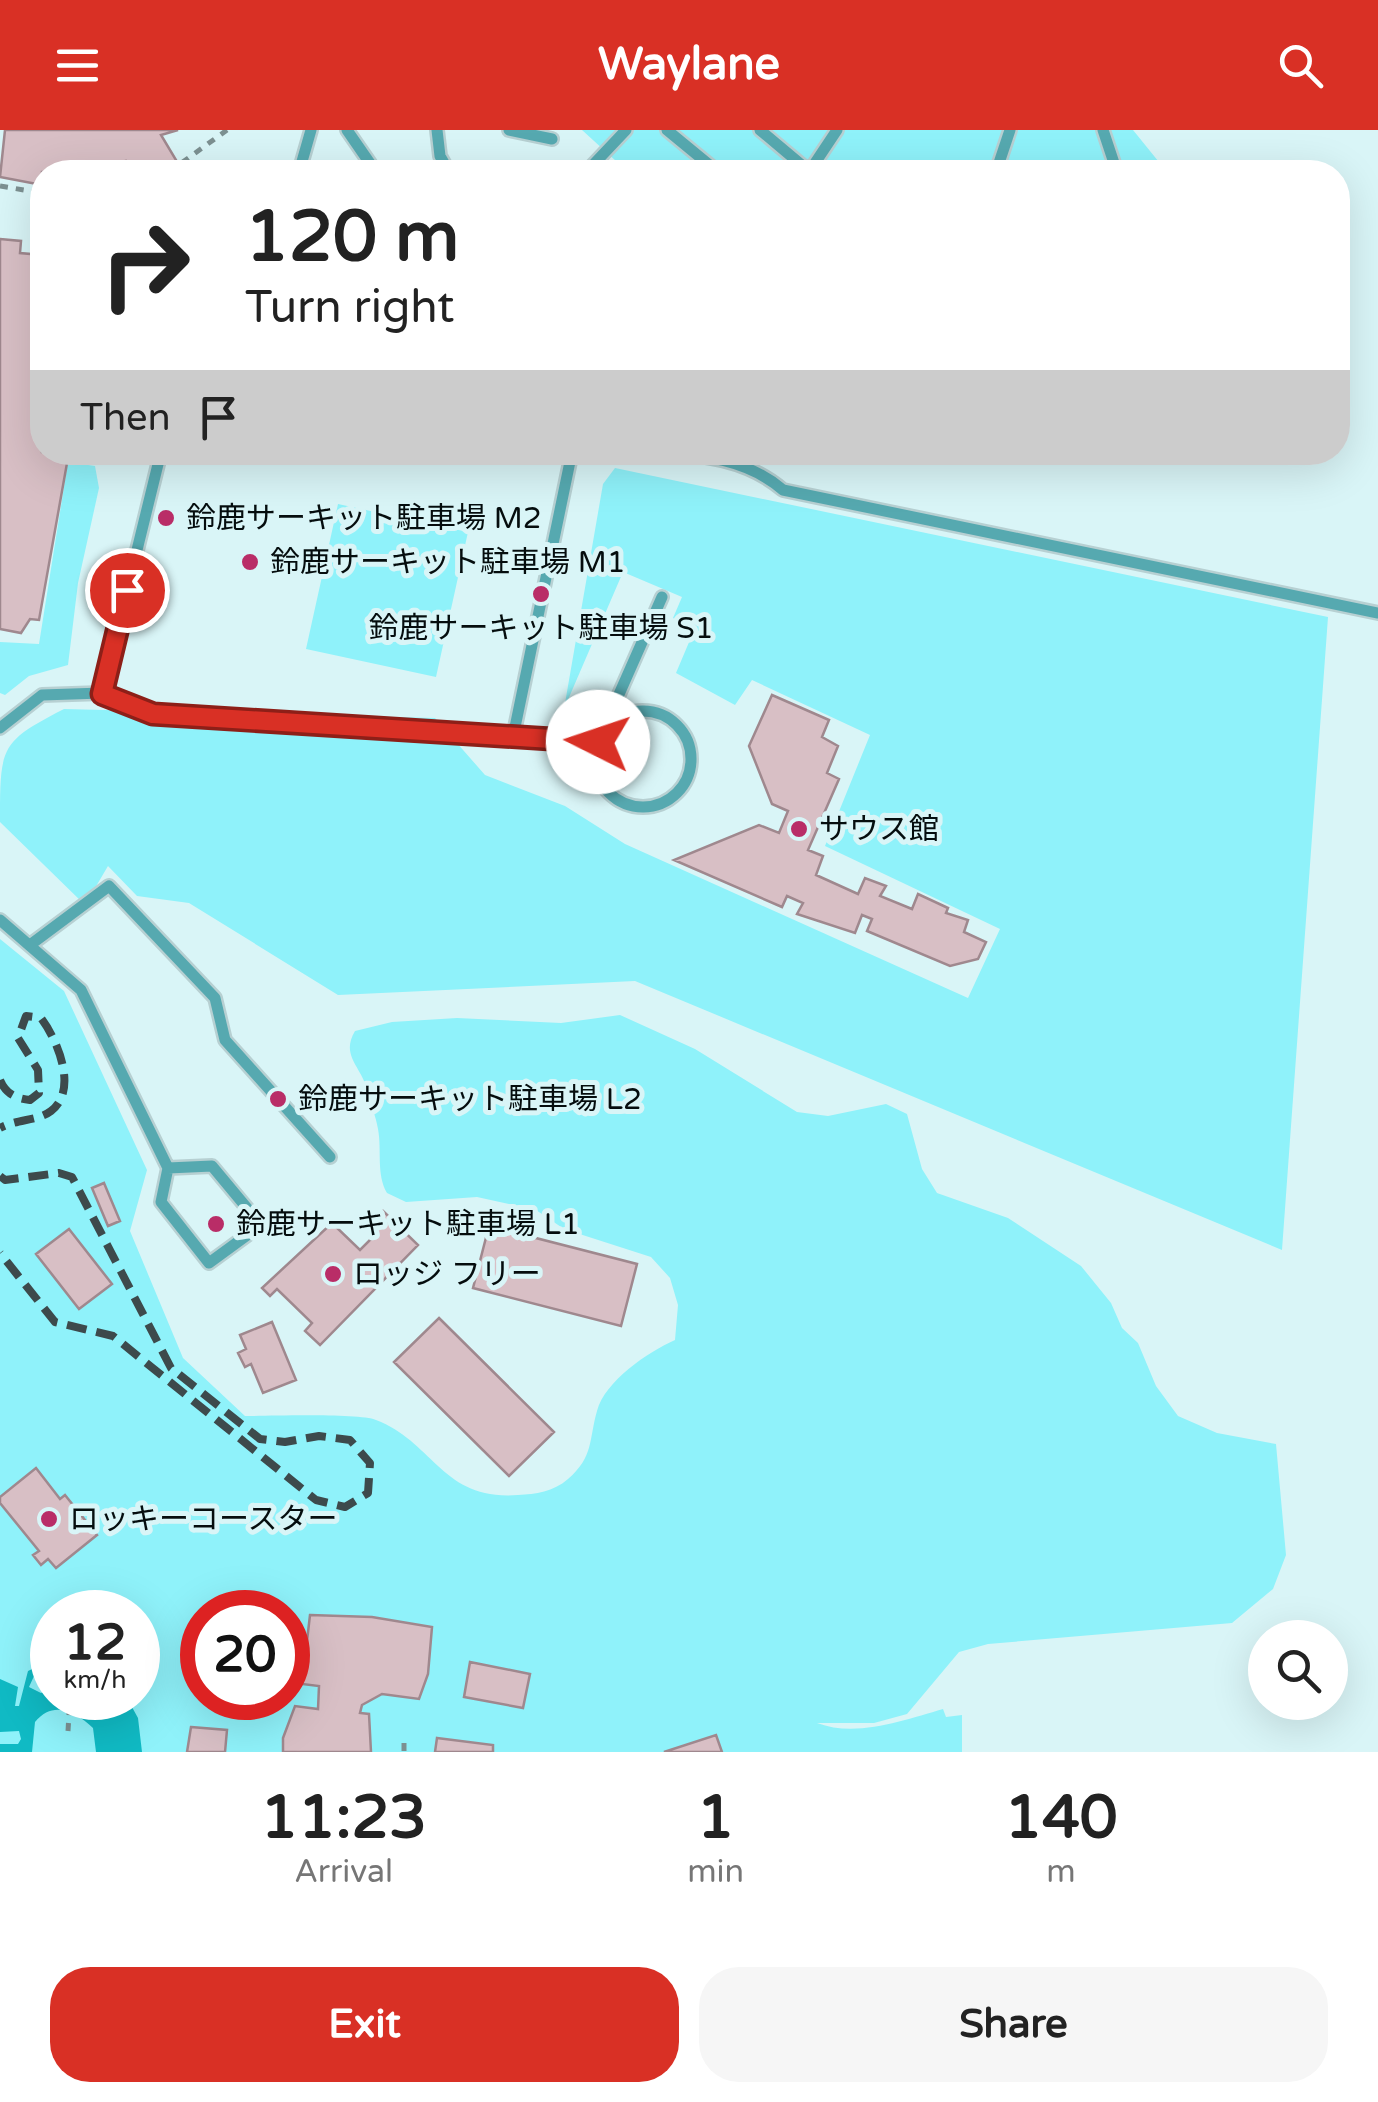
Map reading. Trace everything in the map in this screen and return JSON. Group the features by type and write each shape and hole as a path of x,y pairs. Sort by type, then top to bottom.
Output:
{"lane":[{"path":"302,160 310,130"},
{"path":"346,130 367,160"},
{"path":"508,130 552,139"},
{"path":"598,160 626,130"},
{"path":"668,130 704,160"},
{"path":"760,130 796,160"},
{"path":"818,160 837,130"},
{"path":"1000,160 1010,130"},
{"path":"1102,130 1113,160"},
{"path":"438,131 442,160"},
{"path":"102,694 158,465"},
{"path":"512,737 569,465"},
{"path":"742,465 766,475 783,490 1378,613"},
{"path":"0,728 42,695 102,694 153,714 512,737 599,739 624,714 640,710 672,720 691,748 687,780 665,803 635,807 620,802 599,780 595,765 599,739 662,597"},
{"path":"30,946 109,886 214,998 225,1040 330,1157"},
{"path":"0,920 81,990 168,1168 160,1202 209,1263 262,1226 212,1166 168,1168"}],"path":[{"path":"186,160 227,130"},
{"path":"0,186 30,192"},
{"path":"68,1731 69,1720"},
{"path":"404,1743 404,1752"}],"shaded area":[{"path":"582,130 1133,130 1157,160 615,160"},
{"path":"68,465 95,466 99,488 78,583 68,665 29,676 5,695 0,693 0,642 39,644"},
{"path":"615,468 1328,617 1282,1250 635,981 338,995 189,903 137,896 108,866 85,905 0,822 1,777 8,749 27,730 64,709 435,718 485,775 565,806 625,844 968,998 1000,929 825,846 870,735 752,680 735,705 676,673 695,628 673,618 682,597 623,572 564,709 603,484"},
{"path":"338,504 468,532 436,677 306,649"},
{"path":"0,939 64,991 147,1170 130,1231 183,1358 245,1416 376,1420 412,1442 455,1480 492,1494 544,1492 576,1471 586,1455 597,1411 609,1389 641,1360 675,1340 678,1305 670,1278 651,1257 564,1229 536,1210 477,1197 406,1202 387,1193 376,1119 351,1055 355,1031 392,1022 457,1018 561,1023 620,1015 695,1049 797,1112 828,1116 886,1104 907,1114 922,1169 937,1193 1008,1218 1081,1266 1111,1303 1122,1328 1138,1343 1156,1386 1178,1416 1217,1433 1276,1444 1286,1555 1273,1589 1232,1623 988,1644 959,1652 907,1714 874,1723 817,1723 864,1728 943,1709 946,1717 962,1715 962,1752 0,1752"},
{"path":"28,1671 30,1720 37,1720 32,1752 0,1752 0,1744 18,1744 21,1739 19,1731 0,1732 0,1679 18,1687 15,1706 19,1706"},
{"path":"83,1720 138,1720 142,1752 96,1752 93,1728"}],"building":[{"path":"5,130 178,130 161,135 176,160 30,160 30,183 0,177"},
{"path":"0,239 21,241 20,253 30,254 30,465 67,465 39,620 30,619 21,633 0,629"},
{"name":"サウス館","path":"772,695 829,720 822,737 838,746 827,773 839,779 808,850 823,856 816,875 858,894 865,878 886,886 880,896 912,909 918,894 948,908 946,913 968,920 964,932 986,942 978,959 950,966 867,931 872,919 862,915 855,933 797,914 803,903 787,896 782,907 674,860 759,825 779,833 788,811 772,804 749,746"},
{"path":"104,1183 120,1221 108,1226 92,1188"},
{"name":"ロッジ フリー","path":"383,1211 418,1245 320,1345 305,1331 312,1323 277,1289 270,1296 262,1288 332,1223 360,1250 376,1234 368,1226"},
{"path":"489,1226 637,1264 621,1326 473,1288"},
{"path":"69,1229 112,1284 79,1309 36,1254"},
{"path":"439,1318 554,1432 509,1476 394,1362"},
{"path":"272,1322 296,1380 263,1393 251,1364 245,1367 238,1353 246,1349 240,1335"},
{"name":"ロッキーコースター","path":"36,1468 60,1499 65,1495 97,1535 56,1568 48,1559 41,1565 33,1555 39,1551 0,1503 0,1497"},
{"path":"310,1615 372,1617 432,1627 428,1674 419,1699 382,1694 362,1705 360,1713 369,1714 371,1752 283,1752 290,1720 310,1720 310,1708 318,1709 319,1686 310,1685"},
{"path":"470,1662 530,1674 523,1708 464,1697"},
{"path":"191,1727 227,1730 225,1752 187,1752"},
{"path":"716,1735 722,1752 664,1752"},
{"path":"437,1738 493,1745 493,1752 435,1752"}],"railway":[{"path":"0,1080 8,1092 20,1098 30,1100 39,1093 38,1070 18,1038 26,1016 41,1018 59,1051 64,1091 46,1114 0,1128"},
{"path":"0,1176 5,1180 59,1173 72,1177 171,1368 260,1439 285,1442 319,1436 350,1440 370,1463 368,1493 345,1507 316,1500 113,1336 55,1322 0,1253"}],"place":[{"name":"鈴鹿サーキット駐車場 M2","path":"166,518"},
{"name":"鈴鹿サーキット駐車場 M1","path":"250,562"},
{"name":"鈴鹿サーキット駐車場 S1","path":"541,594"},
{"name":"サウス館","path":"799,829"},
{"name":"鈴鹿サーキット駐車場 L2","path":"278,1099"},
{"name":"鈴鹿サーキット駐車場 L1","path":"216,1224"},
{"name":"ロッジ フリー","path":"333,1274"},
{"name":"ロッキーコースター","path":"49,1519"}],"route":[{"path":"127,590 102,694 153,714 598,742"}]}
